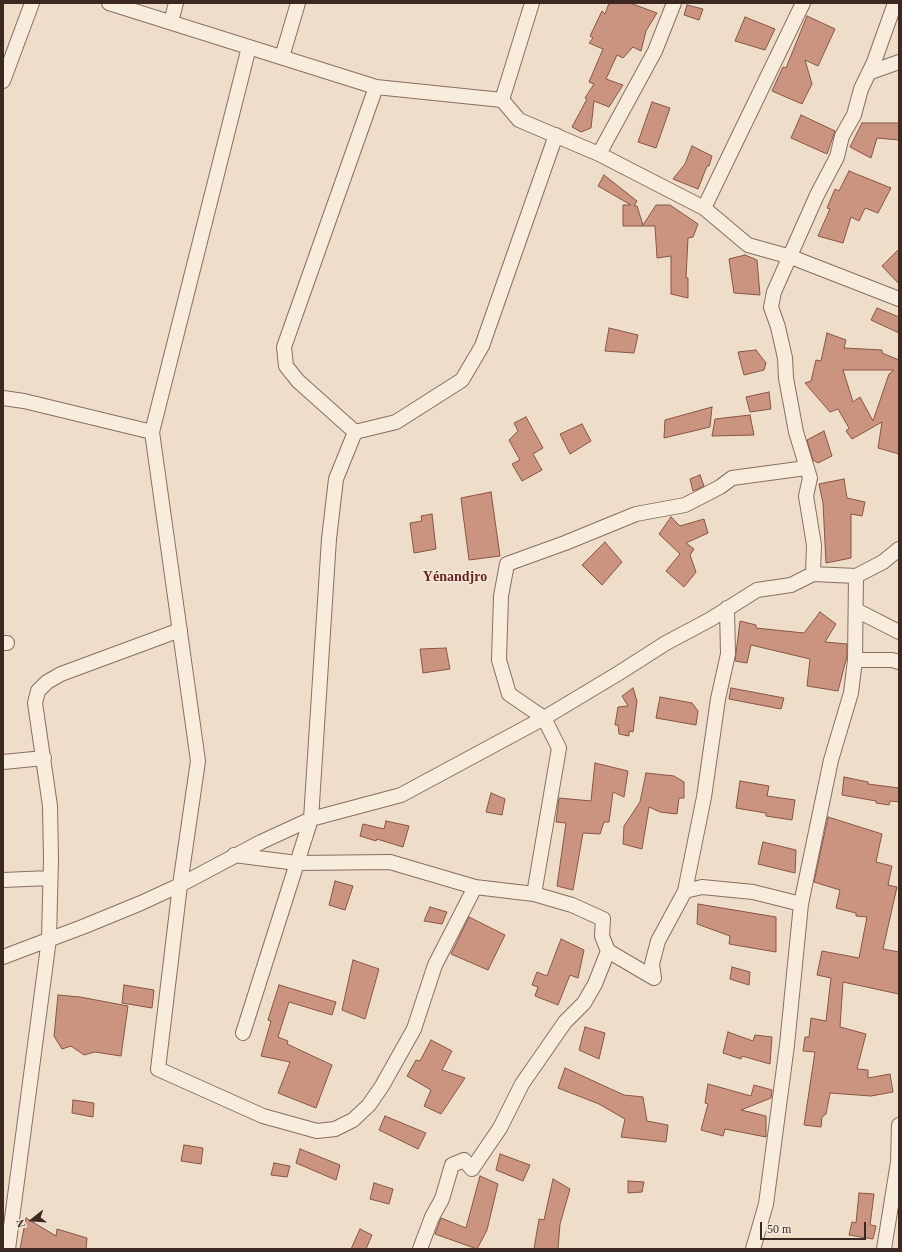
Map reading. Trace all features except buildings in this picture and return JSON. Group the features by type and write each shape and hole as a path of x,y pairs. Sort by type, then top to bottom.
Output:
{"street":[{"path":"3,81 7,62 32,3"},
{"path":"110,3 376,87 502,100 519,120 599,154 704,208 748,246 791,257 899,300"},
{"path":"171,22 176,3"},
{"path":"282,57 298,3"},
{"path":"502,100 532,3"},
{"path":"599,154 656,50 674,3"},
{"path":"704,208 803,3"},
{"path":"813,574 814,545 806,496 810,478 796,432 786,378 785,358 778,327 771,307 774,292 818,195 837,158 842,136 854,115 861,89 871,72 895,3"},
{"path":"249,47 152,432 198,761 180,885 158,1069 263,1116 317,1131 336,1129 353,1120 369,1105 382,1086 414,1029 435,965 475,887"},
{"path":"871,72 899,62"},
{"path":"355,432 298,381 286,366 284,347 376,87"},
{"path":"355,432 396,422 462,380 482,346 556,135"},
{"path":"3,398 24,401 152,432"},
{"path":"242,1033 311,819 329,539 336,479 355,432"},
{"path":"534,894 559,748 544,718 509,694 499,660 501,596 507,564 565,543 636,514 685,505 720,487 732,478 806,468"},
{"path":"3,957 86,926 180,885 234,855 311,819 401,795 544,718 619,673 666,642 711,619 757,590 791,585 813,574 856,576 883,562 899,549"},
{"path":"753,1249 766,1204 786,1045 801,904 831,760 851,693 856,660 856,576"},
{"path":"234,855 297,863 390,862 475,887 534,894 572,905 603,919 602,936 608,951 654,978 652,964 658,941 686,890 704,797 718,699 728,654 727,608"},
{"path":"856,610 899,632"},
{"path":"8,1249 49,939 51,859 50,806 35,703 38,691 47,682 61,674 180,630"},
{"path":"856,660 892,660 899,662"},
{"path":"3,762 44,758"},
{"path":"3,880 50,878"},
{"path":"686,890 702,887 753,892 801,904"},
{"path":"420,1249 432,1217 442,1199 452,1165 464,1160 472,1169 500,1128 522,1084 565,1022 584,1004 595,984 608,951"},
{"path":"884,1249 898,1162 899,1125"}],"district":[{"name":"Yénandjro","path":"455,577"}]}
